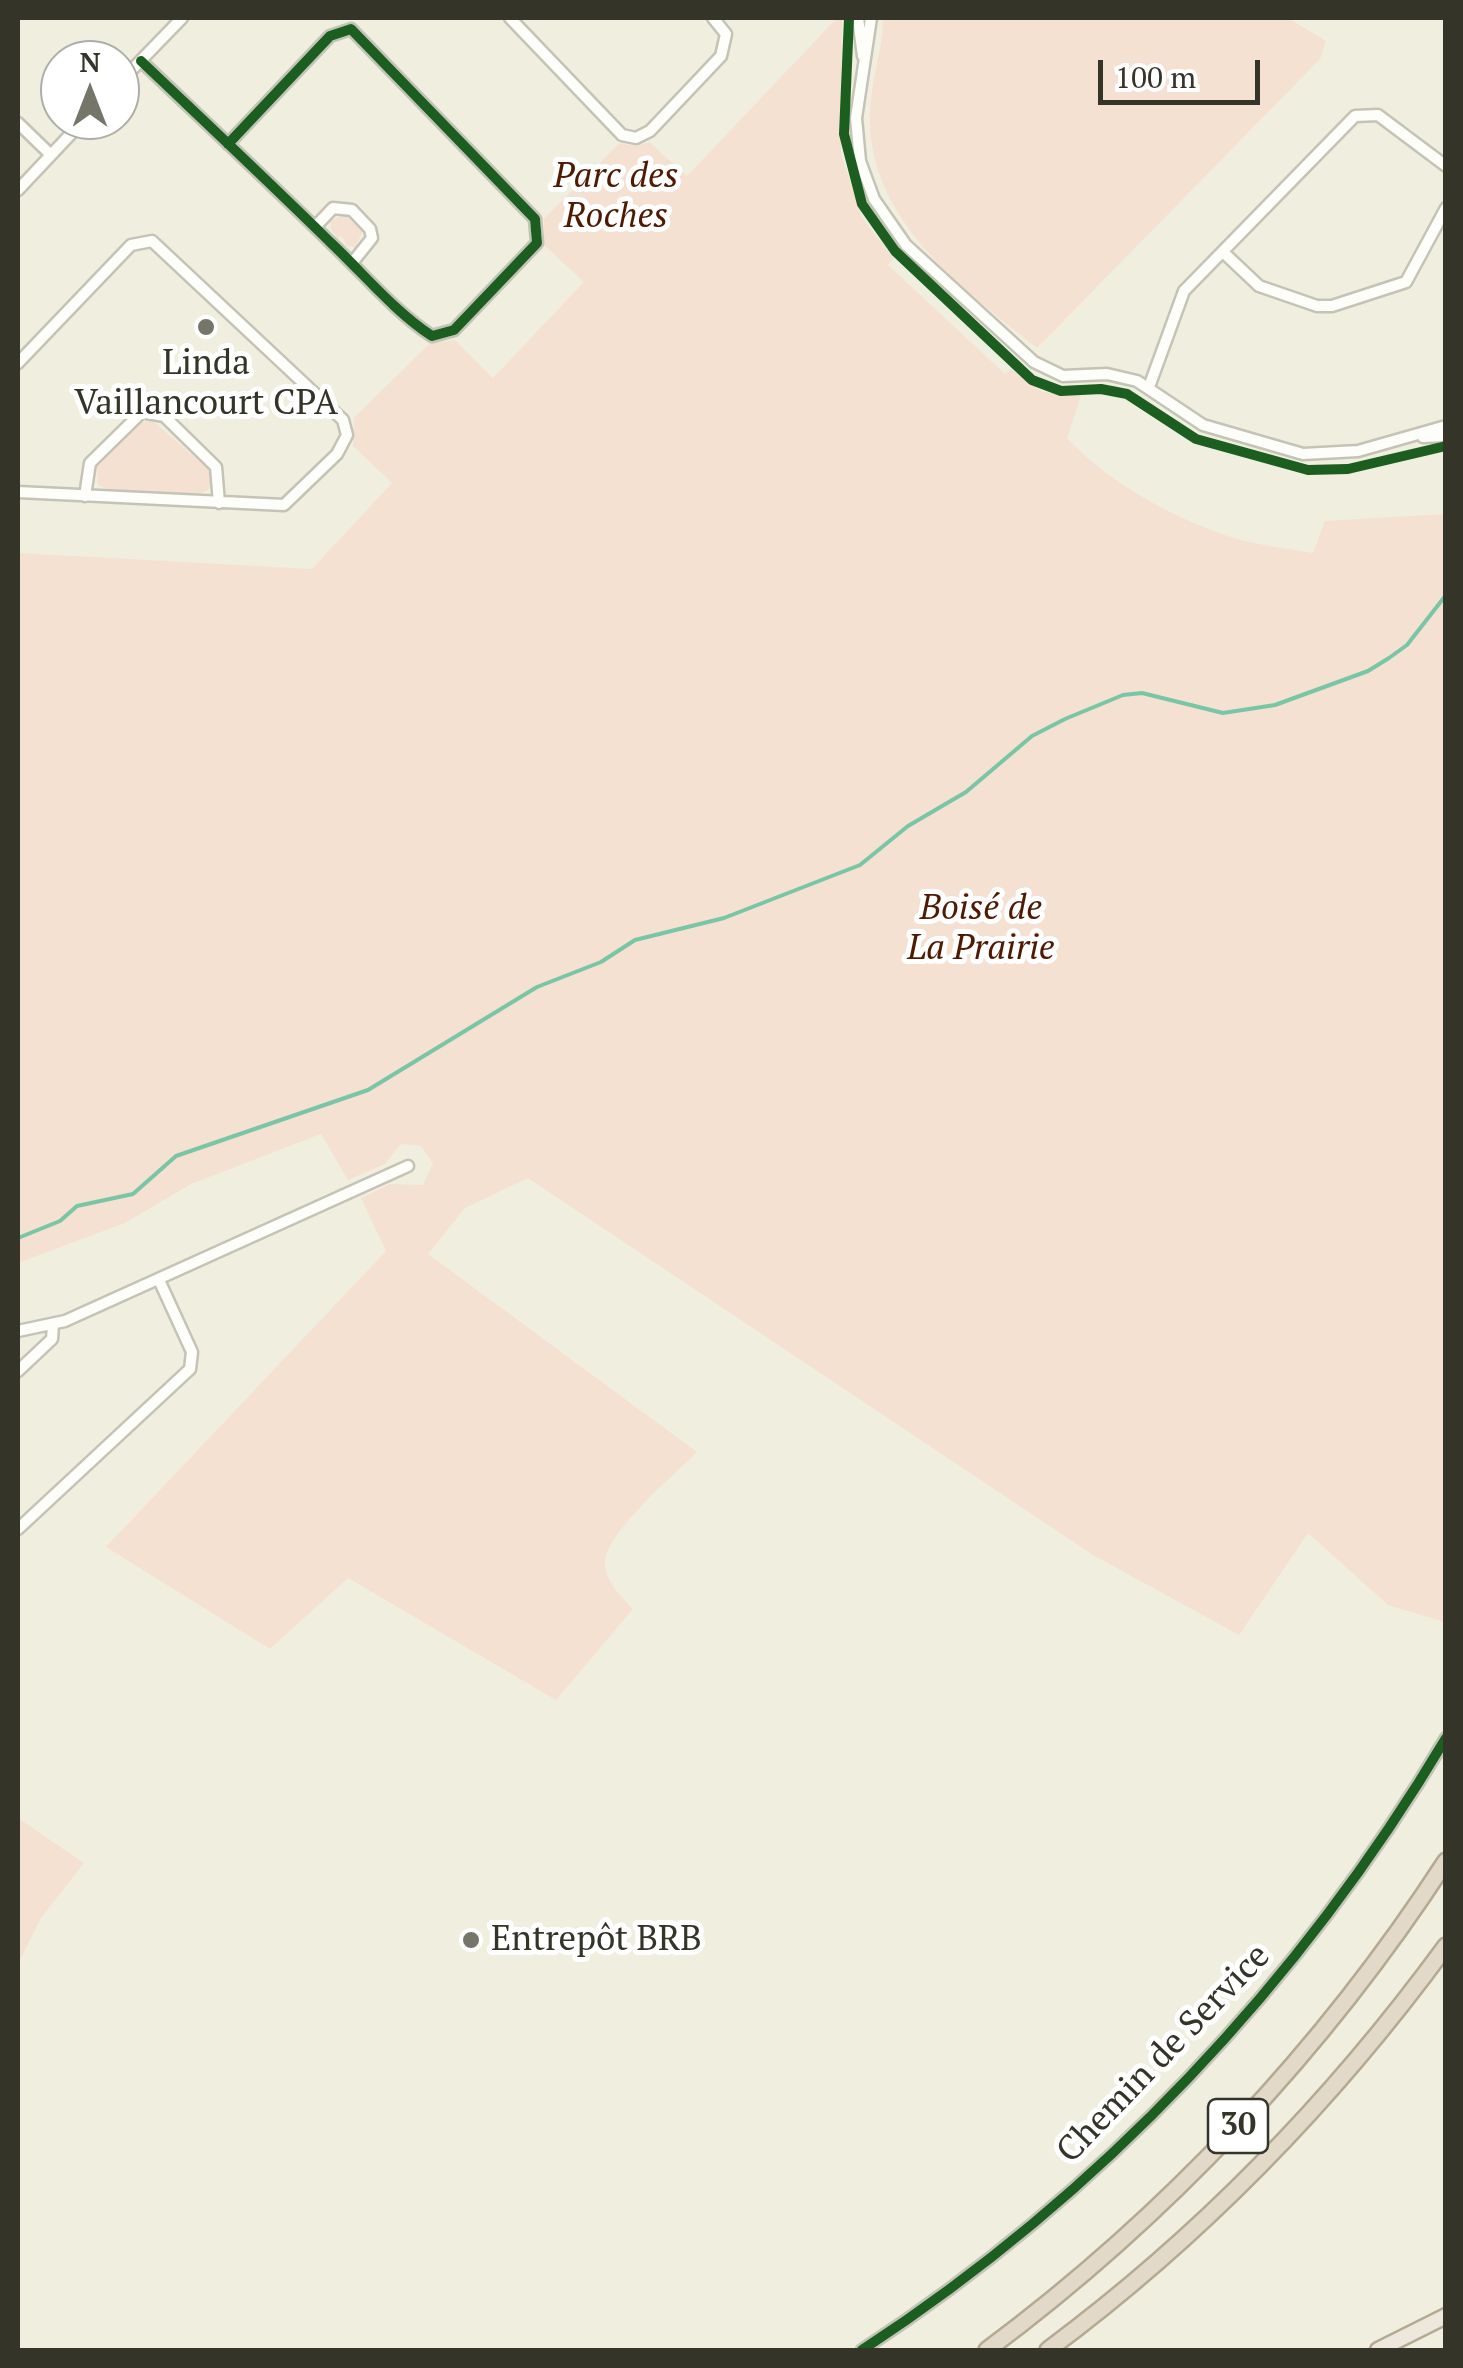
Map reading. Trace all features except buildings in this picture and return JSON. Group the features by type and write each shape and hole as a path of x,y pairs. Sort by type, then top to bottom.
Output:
{"highway":[{"name":"30","path":"986,2350 1103,2256 1241,2123 1334,2015 1446,1861"},
{"name":"30","path":"1048,2350 1144,2273 1244,2181 1336,2083 1446,1946"}],"main road":[{"path":"1378,2350 1446,2316"}],"street":[{"path":"182,18 141,61 228,144 315,226 427,333 442,337 454,330 534,246 539,229 535,218 351,29 330,36 228,144"},
{"path":"510,18 622,135 636,138 650,132 724,52 726,34 712,18"},
{"path":"858,18 863,57"},
{"path":"871,18 856,118 858,150 874,199 900,238 1047,370 1068,376 1113,375 1149,387 1196,422 1303,454 1348,453 1446,426"},
{"path":"1149,387 1181,297 1355,116 1378,116 1446,166"},
{"path":"18,123 51,155"},
{"path":"18,190 65,140"},
{"path":"315,226 337,207 352,210 370,229 372,238 352,262"},
{"path":"1223,252 1264,289 1317,306 1332,306 1406,282 1446,208"},
{"path":"18,363 131,245 146,240 161,246 343,420 347,430 341,450 288,504 18,492"},
{"path":"18,340 29,351"},
{"path":"85,496 93,459 134,416 147,411 164,416 216,467 219,503"},
{"path":"1412,438 1446,436"},
{"path":"18,1331 53,1325 408,1166"},
{"path":"18,1529 190,1370 192,1352 159,1280"},
{"path":"18,1372 52,1339 53,1325"},
{"name":"Chemin de Service","path":"862,2350 936,2302 1017,2239 1183,2085 1268,1992 1333,1908 1446,1738"}],"green space":[{"name":"Boisé de La Prairie","path":"837,18 842,18 841,154 862,217 894,259 888,265 1005,374 1011,369 1043,392 1081,396 1067,438 1101,469 1141,496 1206,528 1248,542 1313,553 1325,521 1445,514 1445,1622 1388,1605 1308,1533 1239,1635 1093,1555 528,1178 465,1208 428,1254 697,1452 627,1522 607,1552 608,1578 633,1609 556,1700 348,1578 270,1649 106,1547 386,1251 361,1198 390,1184 423,1185 433,1163 421,1146 401,1144 385,1164 348,1180 321,1134 191,1184 125,1223 18,1263 18,553 312,569 392,483 353,446 354,418 430,343 455,340 493,378 584,282 544,245 544,219 620,143 636,146 649,142 687,176"},
{"path":"883,18 1288,18 1326,41 1320,59 1037,348 979,301 925,249 902,220 885,188 874,153 870,116"},
{"path":"344,214 363,232 355,247 347,246 341,235 338,238 331,230 331,221"},
{"path":"151,419 208,469 213,480 208,490 199,494 107,489 98,485 97,467 138,424"},
{"path":"18,1818 84,1863 41,1918 18,1964"}],"waterway":[{"path":"18,1238 60,1221 77,1206 133,1194 176,1156 368,1090 537,987 601,962 635,940 724,918 860,865 908,826 966,792 1032,736 1065,719 1123,695 1142,693 1223,713 1275,705 1368,671 1389,658 1407,645 1446,595"}],"cycle path":[{"path":"849,18 844,134 862,204 895,251 1032,380 1061,391 1101,389 1127,394 1196,439 1308,470 1348,469 1446,446"},
{"path":"141,61 392,304 432,336 454,330 537,243 535,219 351,29 330,36 228,144"},
{"path":"862,2350 950,2289 1034,2223 1189,2077 1327,1915 1446,1738"}],"place":[{"name":"Linda Vaillancourt CPA","path":"206,327"},
{"name":"Entrepôt BRB","path":"471,1940"}],"park label":[{"name":"Parc des Roches","path":"616,197"}]}
